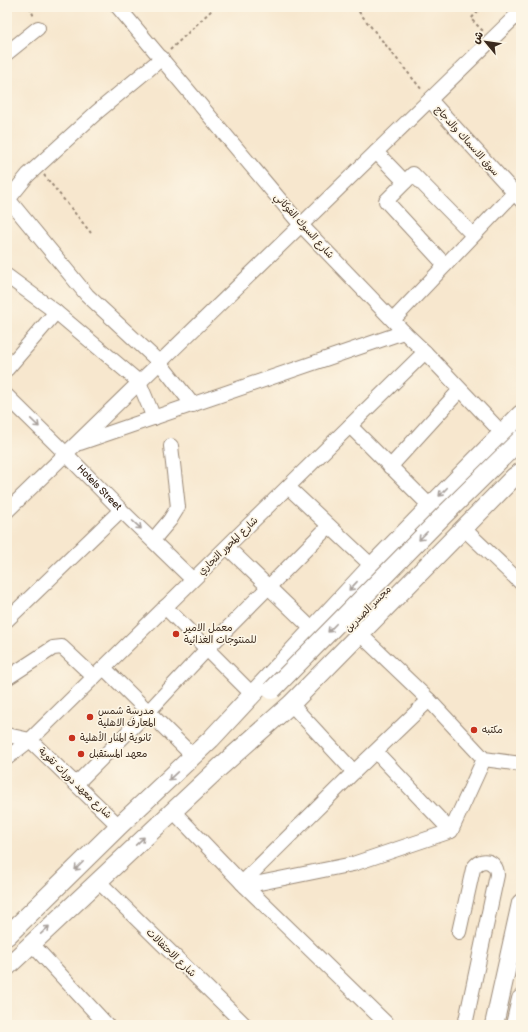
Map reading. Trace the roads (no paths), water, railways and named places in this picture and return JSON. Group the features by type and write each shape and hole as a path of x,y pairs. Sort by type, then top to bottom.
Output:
{"main road":[{"path":"7,936 119,826 211,739 312,629 520,414"},
{"path":"520,414 513,429 514,436 521,446"},
{"name":"مجسر الصدرين","path":"211,739 254,705 280,698 443,516 521,439"},
{"name":"مجسر الصدرين","path":"7,967 219,768 256,722 521,455"},
{"path":"458,477 465,471 475,468 490,474 496,485 494,495 489,502"},
{"path":"280,698 360,634 463,528 514,477 521,472"},
{"path":"494,1025 521,903"},
{"path":"504,1025 521,955"},
{"path":"515,1025 521,999"}],"street":[{"name":"شارع السوك الفوكاني","path":"118,7 301,225 502,433"},
{"path":"7,511 521,12"},
{"path":"7,53 38,28"},
{"path":"162,58 97,112 28,175 8,200 87,295 159,362 193,405"},
{"name":"سوق الاسماك والدجاج","path":"430,100 517,196"},
{"path":"376,152 405,182"},
{"path":"445,265 386,201 413,174 473,235"},
{"path":"393,320 473,235 517,196"},
{"path":"7,276 56,312 139,382 154,418"},
{"path":"7,369 56,312"},
{"path":"71,449 154,418 404,332"},
{"name":"شارع المحور التجاري","path":"7,758 30,740 99,673 192,579 227,547 425,352"},
{"path":"390,467 460,390"},
{"name":"Hotels Street","path":"7,396 71,449 121,510 192,579"},
{"path":"350,426 430,506"},
{"path":"153,540 170,520 178,507 171,446"},
{"path":"288,487 372,566"},
{"path":"7,620 121,510"},
{"path":"76,784 149,712 206,650 329,526"},
{"path":"463,528 521,583"},
{"path":"227,547 312,629"},
{"path":"165,607 206,650 252,694"},
{"path":"360,634 429,700 484,759 521,764"},
{"path":"7,678 53,648 62,647 99,673 149,712 194,756"},
{"path":"280,698 354,772"},
{"path":"244,885 354,772 429,700"},
{"path":"7,735 30,740"},
{"name":"شارع معهد دورات تقوية","path":"30,740 119,826"},
{"path":"376,752 452,831"},
{"path":"244,885 353,864 452,831 484,759"},
{"path":"173,811 244,885 388,1025"},
{"path":"459,932 475,865 482,861 490,862 496,867 497,875 465,1025"},
{"name":"شارع الاحتفالات","path":"98,881 245,1025"},
{"path":"31,943 107,1025"}],"place":[{"name":"معمل الامير للمنتوجات الغذائية","path":"176,634"},
{"name":"مدرسة شمس المعارف الاهلية","path":"90,717"},
{"name":"مكتبه","path":"474,730"},
{"name":"ثانوية المنار الأهلية","path":"72,738"},
{"name":"معهد المستقبل","path":"81,754"}]}
